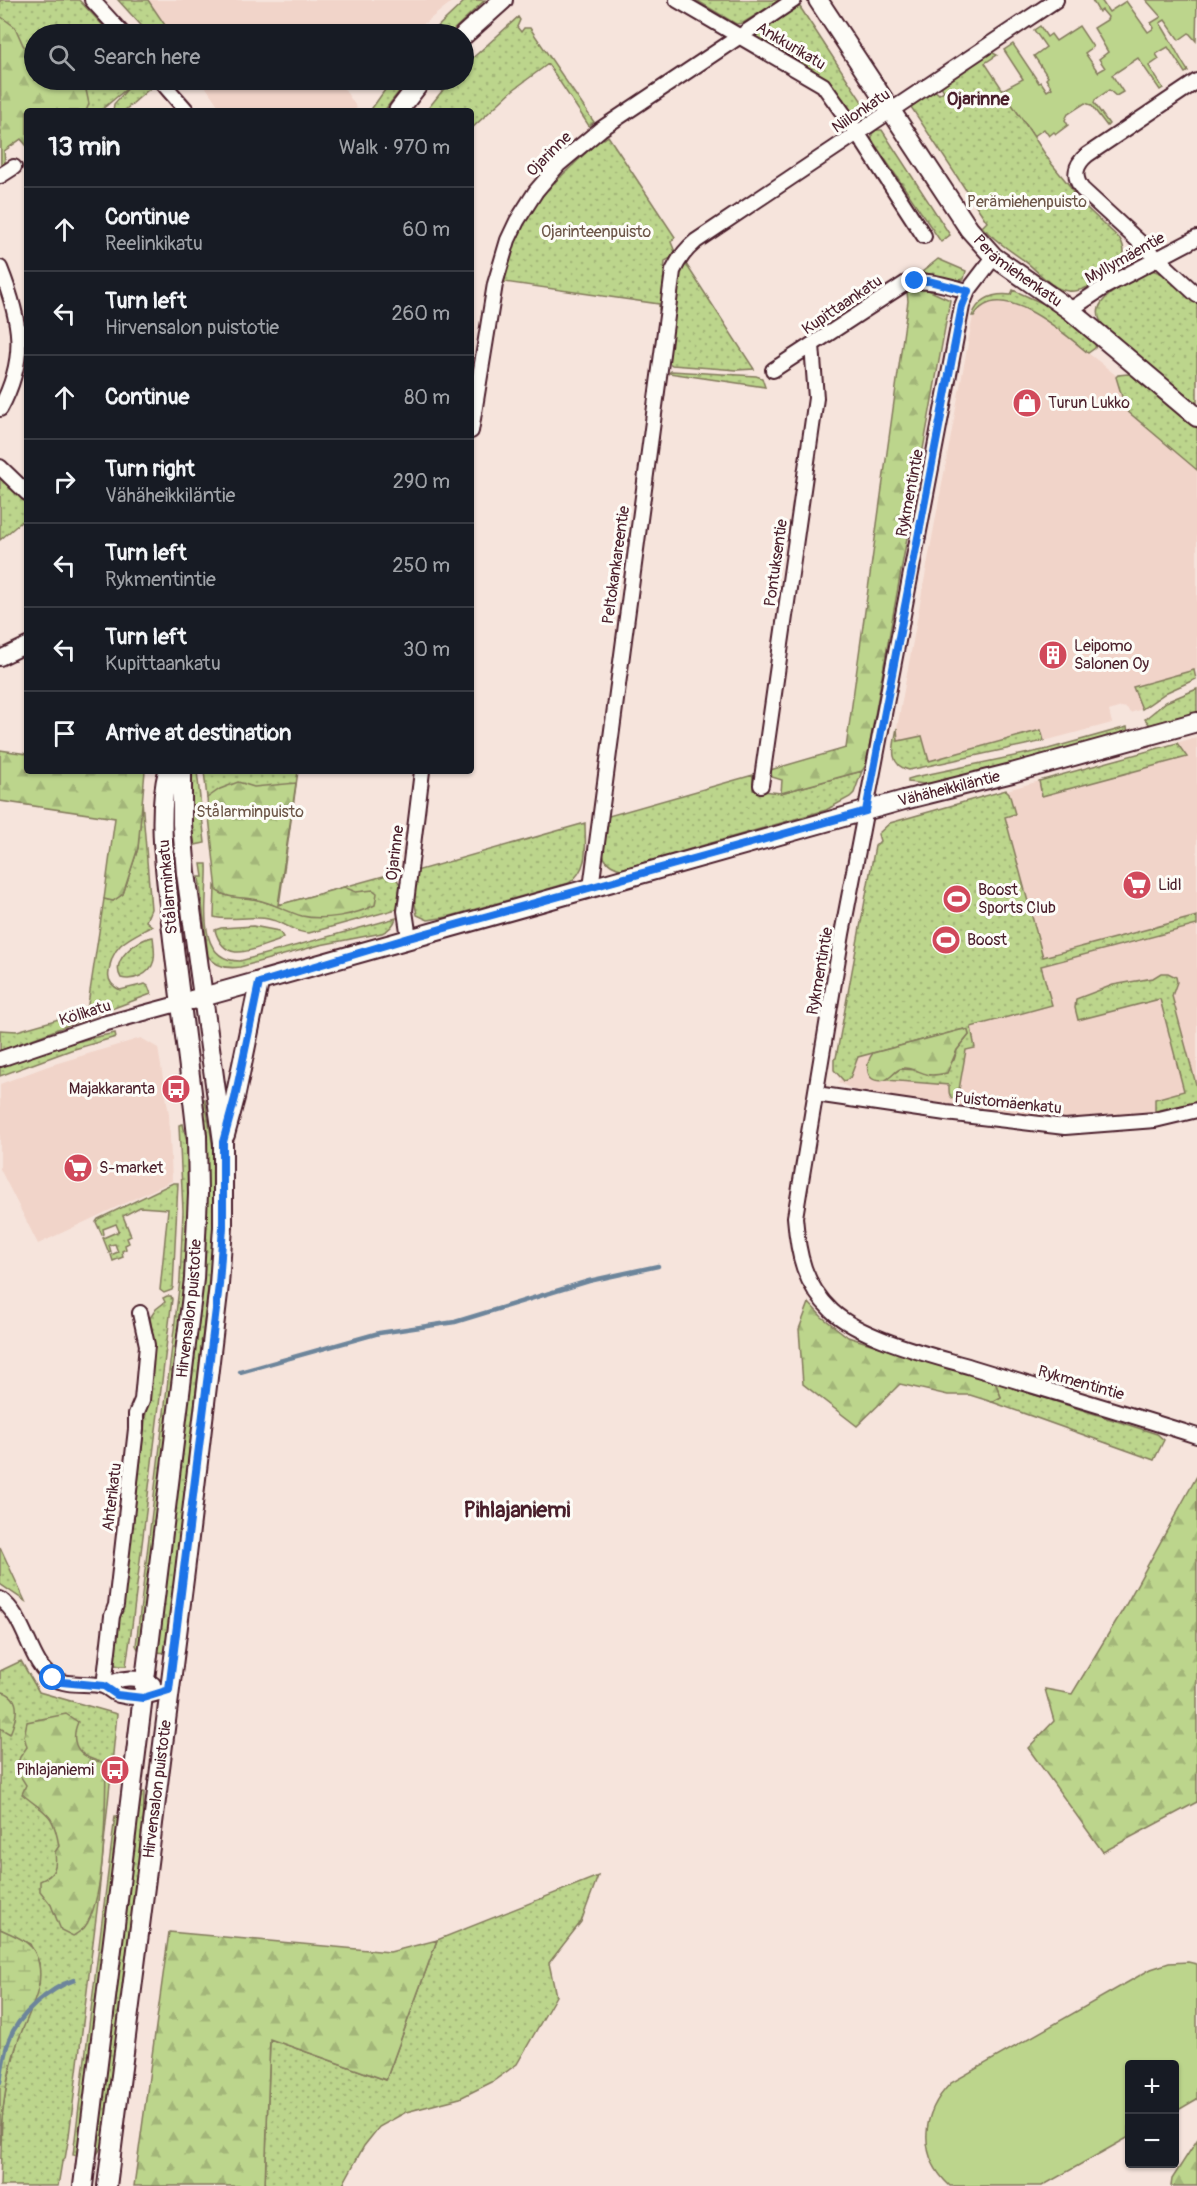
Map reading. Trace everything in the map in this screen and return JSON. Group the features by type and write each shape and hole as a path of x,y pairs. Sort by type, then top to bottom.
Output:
{"main road":[{"path":"474,26 503,0"},
{"name":"Perämiehenkatu","path":"818,0 969,229 994,257 1070,310 1197,417"},
{"path":"400,108 414,90"},
{"name":"Vähäheikkiläntie","path":"181,1003 866,811 1197,722"},
{"name":"Stålarminkatu","path":"168,774 164,797 166,884 181,1003"},
{"name":"Stålarminkatu","path":"182,774 186,873 202,998"},
{"path":"223,1142 235,1098 259,983"},
{"name":"Hirvensalon puistotie","path":"107,2186 219,1285 223,1227 223,1142 202,998"},
{"name":"Hirvensalon puistotie","path":"83,2186 183,1380 198,1225 197,1136 181,1003"}],"street":[{"path":"92,0 114,24"},
{"name":"Ankkurikatu","path":"677,0 824,85 924,236"},
{"name":"Ojarinne","path":"474,413 495,284 508,240 536,191 559,164 586,139 794,0"},
{"name":"Niilonkatu","path":"685,250 1056,0"},
{"path":"1197,81 1087,155 1078,163 1076,178 1082,189 1197,296"},
{"path":"169,90 184,108"},
{"path":"0,176 14,167"},
{"name":"Myllymäentie","path":"1070,310 1106,286 1197,238"},
{"name":"Peltokankareentie","path":"591,888 672,281 677,262 685,250"},
{"name":"Rykmentintie","path":"994,257 968,291 962,306 842,934 795,1217 798,1251 803,1268 815,1291 834,1313 856,1329 917,1351 1197,1436"},
{"path":"0,268 16,310 20,335 15,374 0,409"},
{"name":"Kupittaankatu","path":"773,370 906,283 929,281 968,291"},
{"name":"Pontuksentie","path":"761,785 816,398 812,345"},
{"path":"0,467 24,490"},
{"path":"0,658 24,646"},
{"name":"Ojarinne","path":"409,938 405,910 422,774"},
{"name":"Kölikatu","path":"0,1059 103,1024 181,1003"},
{"name":"Puistomäenkatu","path":"816,1094 1065,1127 1155,1120 1197,1110"},
{"name":"Ahterikatu","path":"104,1686 112,1616 116,1605 136,1414 142,1400 147,1345 140,1313"},
{"path":"0,1599 15,1612 38,1660 48,1674 62,1682 104,1686 119,1678 144,1689 169,1690"}],"shaded area":[{"path":"148,0 454,0 424,24 164,24"},
{"path":"208,90 345,90 357,108 220,108"},
{"path":"992,302 1013,304 1034,313 1117,376 1126,410 1197,470 1197,670 1134,687 1142,709 1130,713 1127,708 1121,707 1109,711 1112,723 1044,741 1041,730 929,761 898,741 897,728 973,316 982,306"},
{"path":"1197,737 1197,1102 1127,1116 1068,1118 857,1092 838,1082 841,1079 837,1075 845,1060 1051,1005 993,794"},
{"path":"141,1038 158,1048 169,1114 172,1181 38,1244 0,1169 0,1084 48,1066"}],"green space":[{"path":"0,0 79,0 102,24 24,24 24,90 125,90 104,108 24,108 24,142 21,139 4,151 5,164 1,167"},
{"path":"118,0 148,0 164,24 140,24"},
{"path":"466,0 485,0 460,24 441,24"},
{"path":"696,0 780,0 743,23 736,24"},
{"path":"1092,0 1101,0 1109,12 1126,1 1148,32 1154,28 1151,23 1161,17 1146,0 1197,0 1196,41 1189,33 1179,40 1165,20 1160,23 1188,71 1185,73 1168,47 1156,54 1159,59 1149,66 1163,88 1160,90 1138,58 1112,75 1123,92 1116,96 1109,90 1095,100 1094,103 1109,124 1107,126 1091,105 1085,103 1068,114 1065,120 1068,125 1056,134 1054,132 1049,136 1044,129 1034,136 1002,90 1023,79 1004,50 1013,44 1047,91 1052,88 1046,79 1048,77 1034,56 1046,47 1034,30 1040,26 1047,37 1051,34 1056,41 1079,26 1093,47 1085,53 1098,72 1105,68 1099,59 1108,52 1094,28 1108,17 1102,10 1099,12"},
{"path":"800,7 870,114 862,119 853,114 835,90 757,39 758,32 792,9"},
{"path":"0,16 15,27 24,46 24,90 86,90 89,104 87,108 24,108 24,142 21,139 4,151 5,164 1,167"},
{"path":"518,17 520,20 517,27 521,32 524,28 530,28 594,122 589,126 548,64 513,90 474,126 474,108 428,108 443,90 474,90 474,57"},
{"name":"Perämiehenpuisto","path":"991,52 997,55 985,63 1051,163 1069,185 1075,197 1120,239 1123,246 1123,258 1117,268 1101,279 1097,276 1091,279 1094,284 1085,288 1068,291 1055,286 982,227 987,222 911,107 934,90 939,94 944,91 941,86"},
{"path":"127,90 148,90 127,108 113,108 114,104"},
{"path":"385,90 400,90 386,108 372,108"},
{"path":"876,130 882,130 950,235 941,242 872,140 872,134"},
{"name":"Ojarinteenpuisto","path":"608,136 675,237 671,242 675,252 665,261 666,280 662,311 659,310 659,304 504,282 511,250 523,223 540,198 552,182 555,182 591,146 602,137 604,139"},
{"path":"938,259 966,271 964,279 956,281 922,272"},
{"name":"Ojarinteenpuisto","path":"684,261 754,369 737,370 672,365 668,362 679,276"},
{"path":"1152,270 1163,274 1197,304 1197,406 1106,329 1100,321 1099,308 1107,297"},
{"path":"917,285 950,300 866,765 862,771 781,793 782,780 772,777 770,770 846,748 908,301 907,292"},
{"path":"1013,290 1051,307 1096,343 1095,348 1088,353 1048,322 1015,305 999,302 985,305 972,316 987,298 1011,295"},
{"path":"671,371 756,376 762,378 765,387 669,373"},
{"path":"1128,374 1134,376 1197,428 1197,470 1126,410 1116,377"},
{"path":"0,474 24,497 24,520 0,540"},
{"path":"1194,670 1196,679 1167,692 1142,709 1133,687"},
{"path":"1197,689 1197,712 1195,714 1150,725 1145,719 1166,702"},
{"path":"1127,727 1128,732 945,781 925,784 908,782 908,779 915,777 1048,749"},
{"path":"897,728 898,741 922,736 929,761 1041,730 1044,741 909,770 897,764 895,759"},
{"path":"1177,743 1187,757 1042,796 1039,781"},
{"path":"0,750 24,754 24,774 145,774 138,848 123,894 113,901 104,899 115,818 0,801"},
{"path":"862,771 854,793 826,810 621,869 612,866 603,855 605,817 753,775 753,790 781,793"},
{"path":"188,774 197,774 205,843 195,845 189,817"},
{"name":"Stålarminpuisto","path":"204,774 298,774 279,905 398,872 397,880 400,884 397,909 309,933 265,918 214,917 215,886 225,895 254,899 303,915 320,917 278,905 207,798"},
{"name":"Stålarminpuisto","path":"238,782 254,787 296,783 278,905 344,887 356,892 373,890 377,893 375,905 359,912 320,918 302,916 264,901 231,897 217,891 207,798 220,789"},
{"name":"Boost","path":"1006,790 1015,814 1005,817 1043,957 1197,916 1197,925 1041,966 1052,1005 971,1027 975,1048 966,1050 957,1101 949,1093 949,1085 885,1080 900,1069 917,1070 930,1075 954,1060 957,1050 969,1035 964,1029 858,1057 850,1078 844,1081 834,1070 834,1059 875,846 880,841 878,834 890,823"},
{"path":"142,800 151,909 146,921 152,926 130,938 118,948 111,962 109,978 111,983 120,990 145,984 151,994 0,1051 0,1030 17,1031 87,1011 104,899 113,901 123,894 138,848"},
{"path":"585,823 585,856 580,871 569,883 447,917 428,920 417,915 413,893 416,871"},
{"path":"201,864 207,864 206,924 209,938 215,950 225,958 240,961 396,918 391,927 382,933 320,945 240,967 222,966 208,956 199,877 203,877"},
{"path":"253,926 279,931 283,937 278,941 240,952 225,948 215,930 221,928"},
{"path":"153,937 155,954 150,969 135,978 121,978 119,964 122,958 133,946"},
{"path":"1161,973 1168,973 1176,977 1177,982 1172,996 1197,1088 1197,1102 1155,1111 1155,1099 1184,1091 1160,999 1078,1020 1075,1008 1076,999 1113,985 1153,978"},
{"path":"964,1029 969,1035 957,1050 947,1073 928,1075 904,1068 885,1080 878,1081 870,1077 868,1063 873,1053"},
{"path":"115,1033 116,1037 71,1050 0,1076 0,1066 57,1047"},
{"path":"201,1099 205,1099 213,1148 214,1236 166,1653 157,1652"},
{"path":"183,1124 190,1156 191,1179 186,1287 142,1649 138,1649 136,1645 180,1280 183,1211 179,1125"},
{"path":"173,1183 178,1183 173,1287 172,1290 164,1293 160,1290 168,1209 140,1207 123,1216 131,1236 127,1238 129,1243 125,1245 126,1249 122,1251 123,1257 113,1261 111,1255 118,1252 115,1244 109,1245 111,1252 109,1253 103,1238 119,1231 116,1224 103,1229 104,1234 102,1235 96,1222"},
{"path":"171,1296 172,1299 132,1626 126,1666 116,1666 113,1658 137,1492 154,1341 150,1318 165,1302 163,1298"},
{"path":"809,1303 822,1317 848,1337 995,1382 1001,1397 992,1402 970,1395 948,1395 900,1384 857,1426 803,1384 799,1329"},
{"path":"995,1382 1157,1434 1164,1440 1154,1460 992,1402 1001,1397"},
{"path":"1197,1476 1197,1802 1103,1852 1028,1748 1054,1721 1045,1689 1072,1694 1124,1608"},
{"path":"0,1547 25,1601 0,1584"},
{"path":"21,1661 39,1692 117,1714 98,1902 69,2136 58,2186 0,2186 2,2113 7,2084 17,2043 39,1985 39,1963 30,1944 0,1929 0,1671"},
{"path":"0,1693 9,1695 16,1704 16,1716 10,1734 0,1728"},
{"path":"66,1714 78,1722 75,1738 79,1750 90,1758 106,1763 105,1824 97,1895 92,1914 84,1928 73,1936 61,1930 51,1905 40,1891 40,1881 52,1873 56,1862 55,1852 59,1846 54,1826 43,1810 22,1794 26,1785 16,1769 27,1747 24,1736 27,1722"},
{"path":"139,1792 144,1792 143,1837 106,2138 98,2153 95,2153"},
{"path":"115,1816 119,1816 119,1827 79,2156 73,2155"},
{"path":"598,1876 581,1922 549,1963 556,1996 517,2064 492,2082 460,2098 406,2112 379,2127 364,2146 342,2186 265,2186 270,2039 386,2080 437,1940"},
{"path":"0,1929 21,1939 34,1950 40,1978 35,2000 10,2068 3,2106 0,2145"},
{"path":"169,1932 390,1952 437,1940 386,2080 270,2039 265,2186 134,2186"},
{"path":"1169,1963 1197,1964 1197,2099 1179,2110 1179,2060 1125,2060 1125,2139 1042,2186 950,2186 939,2174 932,2161 927,2134 934,2108 951,2083 1151,1969"},
{"path":"1197,2140 1197,2186 1171,2186 1172,2179"}],"waterway":[{"path":"240,1372 379,1333 455,1322 589,1281 658,1266"},
{"path":"0,2082 7,2045 20,2021 45,1996 74,1980"}],"place":[{"name":"Turun Lukko","path":"1027,403"},
{"name":"Leipomo Salonen Oy","path":"1053,655"},
{"name":"Lidl","path":"1137,885"},
{"name":"Boost Sports Club","path":"957,899"},
{"name":"Boost","path":"946,940"},
{"name":"Majakkaranta","path":"176,1089"},
{"name":"S-market","path":"78,1168"},
{"name":"Pihlajaniemi","path":"115,1770"}],"district":[{"name":"Ojarinne","path":"978,99"},
{"name":"Pihlajaniemi","path":"517,1510"}],"route":[{"path":"53,1678 62,1682 104,1686 117,1695 143,1698 169,1690 219,1285 223,1227 223,1142 235,1098 259,983 409,938 866,811 962,306 968,291 929,281 915,281"}]}
